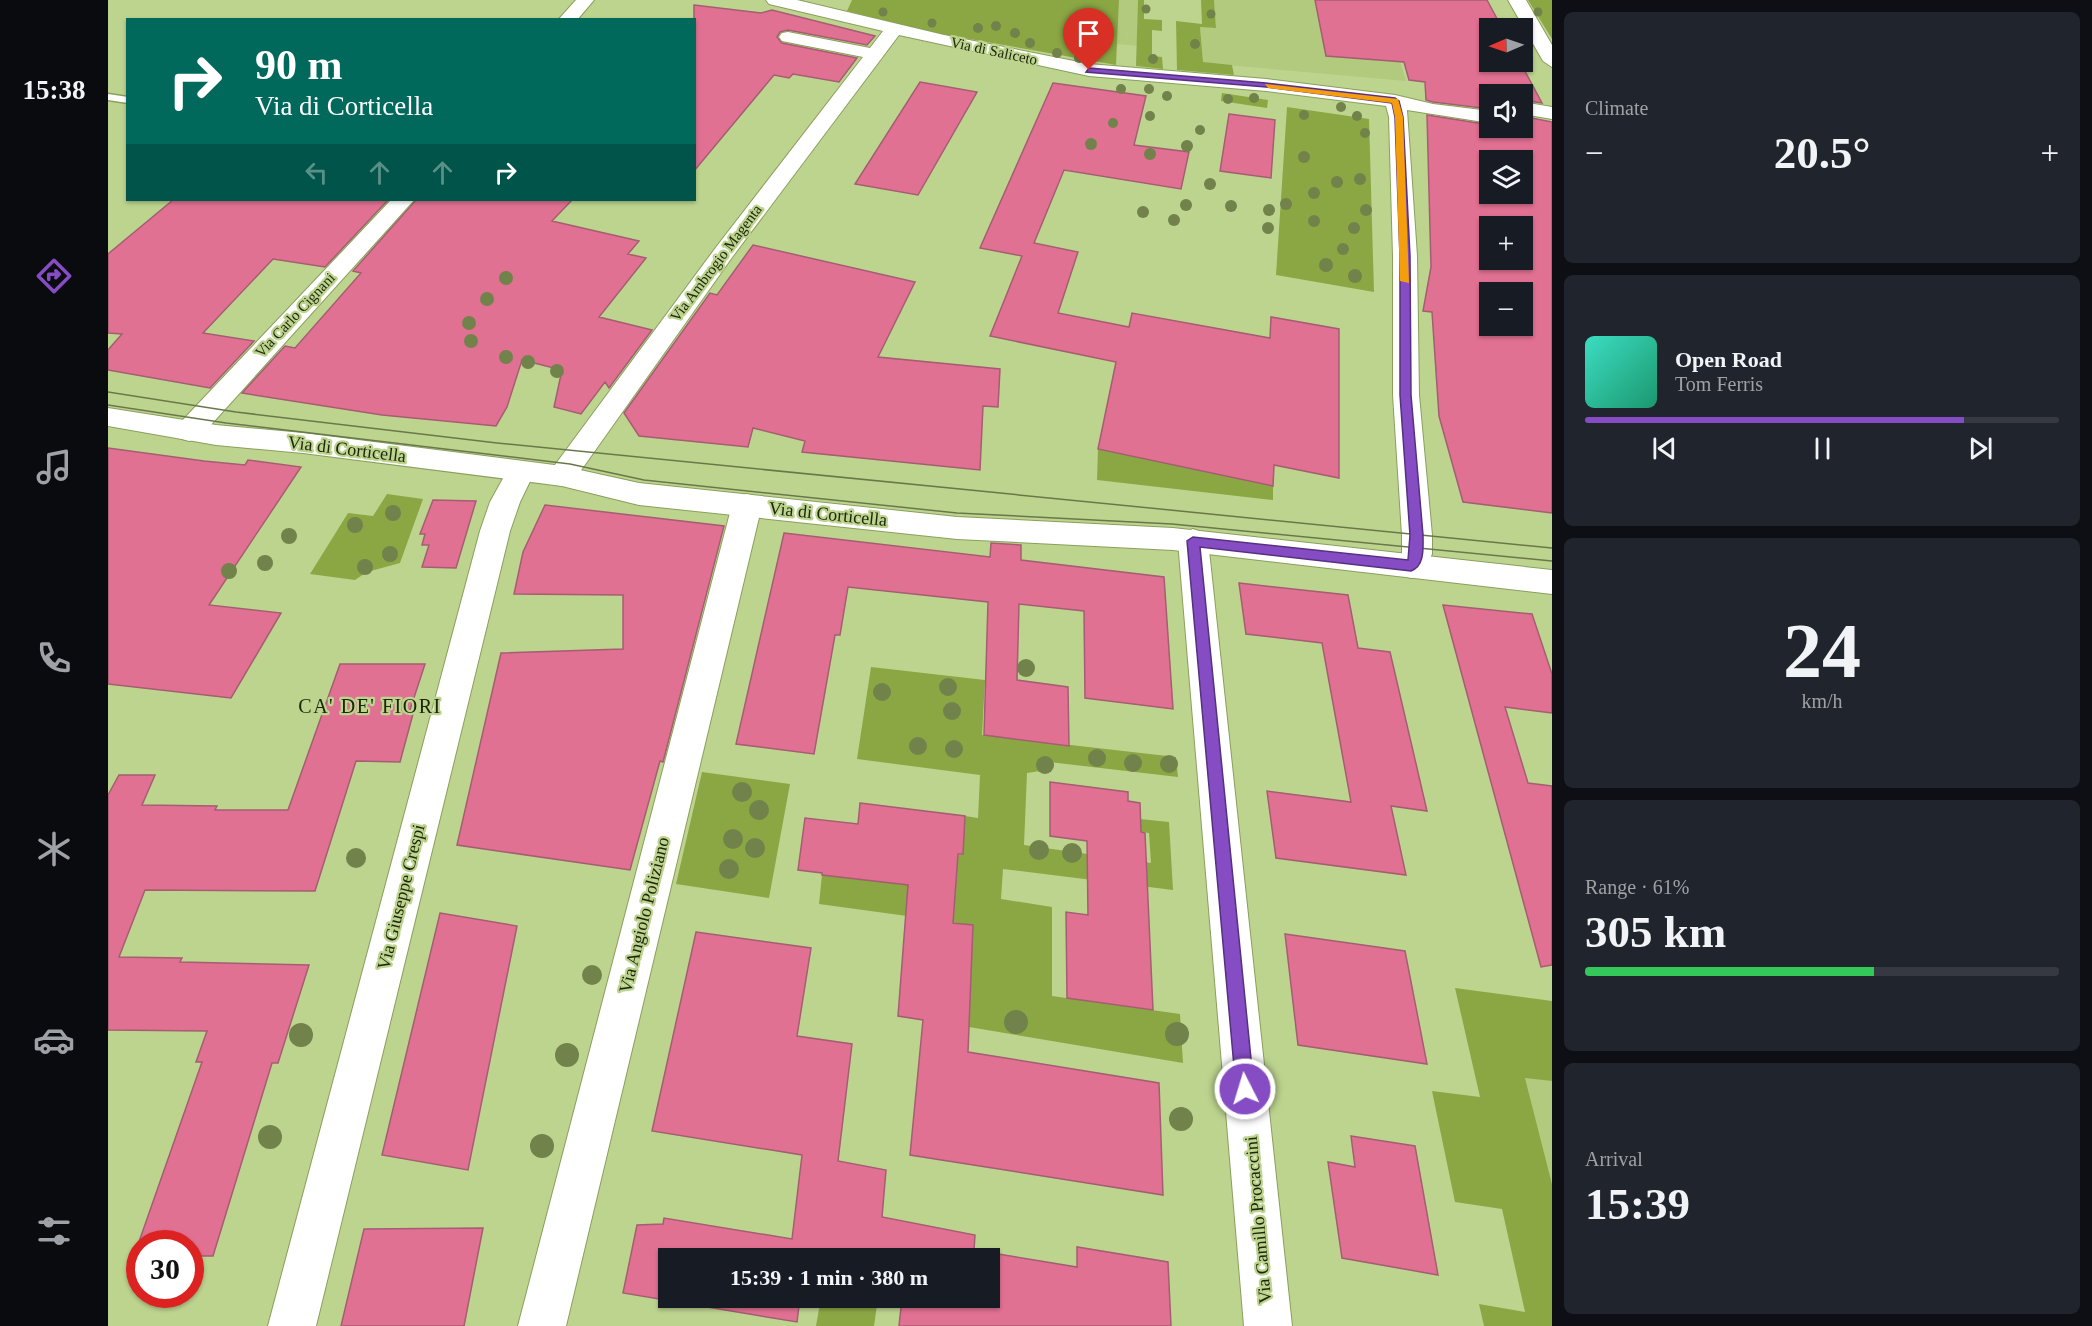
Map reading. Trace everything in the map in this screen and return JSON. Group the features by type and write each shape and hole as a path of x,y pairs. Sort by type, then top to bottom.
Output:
{"street":[{"path":"569,18 585,0"},
{"name":"Via di Saliceto","path":"775,0 894,29 1089,70 1266,85 1395,101 1433,110 1479,116"},
{"path":"1516,0 1552,61"},
{"name":"Via Ambrogio Magenta","path":"562,476 725,251 894,29"},
{"path":"788,37 875,54"},
{"name":"Via di Saliceto","path":"1395,101 1426,99 1479,104"},
{"path":"1395,101 1399,117 1405,256 1406,395 1417,535 1417,554 1411,566"},
{"path":"1533,109 1552,112"},
{"path":"1533,123 1552,126"},
{"name":"Via Carlo Cignani","path":"189,431 402,201"},
{"name":"Via di Corticella","path":"108,417 189,431 562,476 639,494 968,529 1193,541 1552,582"},
{"name":"Via Giuseppe Crespi","path":"292,1326 495,531 505,502 521,471"},
{"name":"Via Angiolo Poliziano","path":"542,1326 747,505"},
{"name":"Via Camillo Procaccini","path":"1193,541 1268,1326"}],"lane":[{"path":"108,97 126,100"}],"shaded area":[{"path":"852,0 1119,0 1116,65 930,32 847,11"},
{"path":"1119,0 1138,0 1137,46 1117,44"},
{"path":"1138,0 1144,0 1144,19 1162,20 1162,31 1152,30 1152,56 1162,57 1163,69 1136,66"},
{"path":"1201,0 1214,0 1216,28 1200,27 1203,62 1232,65 1234,75 1177,70 1176,21 1202,24"},
{"path":"1214,0 1382,0 1406,81 1203,63 1200,27 1216,28"},
{"path":"1528,0 1552,0 1552,39"},
{"path":"1222,93 1268,100 1267,108 1221,101"},
{"path":"1287,107 1369,119 1374,292 1276,275"},
{"path":"1098,449 1273,486 1273,500 1097,480"},
{"path":"387,494 423,499 400,563 367,572 355,580 310,574 348,513 373,516"},
{"path":"871,667 985,680 982,735 1176,757 1178,777 1049,762 1040,771 1027,773 1024,845 1151,863 1149,833 1141,832 1140,819 1169,822 1173,890 1003,869 1001,899 1052,907 1052,996 1180,1014 1183,1063 969,1027 973,925 819,904 822,875 861,880 963,854 965,816 978,818 980,775 857,759"},
{"path":"702,772 790,784 769,898 676,884"},
{"path":"1455,988 1552,1001 1552,1081 1525,1078 1552,1184 1552,1326 1484,1326 1479,1304 1525,1312 1502,1209 1455,1202 1432,1091 1480,1097"},
{"path":"1525,1077 1552,1081 1552,1184 1533,1109"},
{"path":"819,1308 877,1308 874,1326 816,1326"}],"building":[{"path":"1315,0 1487,0 1497,18 1479,18 1479,72 1525,72 1532,84 1479,84 1479,108 1433,102 1426,100 1425,82 1409,80 1404,62 1326,56"},
{"path":"694,5 761,13 772,10 875,36 867,45 788,30 780,32 777,37 782,43 857,58 839,82 793,74 789,78 774,75 696,169 696,18 694,18"},
{"path":"920,82 977,92 918,195 855,184"},
{"path":"1053,83 1146,96 1134,145 1189,152 1181,189 1064,170 1034,243 1078,252 1058,313 1129,327 1132,313 1270,338 1271,317 1339,329 1339,478 1274,465 1273,486 1098,449 1116,362 990,336 1022,256 980,248"},
{"path":"1533,86 1542,103 1533,102"},
{"path":"1229,114 1275,120 1271,178 1220,171"},
{"path":"1427,115 1479,123 1479,138 1533,138 1533,118 1552,122 1552,513 1463,502 1439,416 1432,312 1423,311 1431,267"},
{"path":"172,201 387,201 325,267 273,259 203,333 254,341 210,388 108,370 108,350 122,334 108,333 108,254"},
{"path":"415,201 571,201 552,221 639,241 628,254 646,258 599,317 652,330 609,388 605,382 581,414 554,407 562,370 522,360 507,407 496,426 382,415 242,393 285,346 295,348 361,273 353,271"},
{"path":"753,245 915,282 878,357 1000,369 998,407 983,406 980,470 802,452 805,441 753,428 748,447 639,436 624,413 710,293 717,295"},
{"path":"108,448 204,461 245,465 248,460 301,467 209,605 281,613 231,698 108,684"},
{"path":"433,500 476,501 456,568 422,567 429,545 422,545 425,534 420,534"},
{"path":"545,505 724,526 663,762 660,761 630,870 457,845 501,653 623,649 623,595 514,594 523,552"},
{"path":"784,533 990,557 991,543 1021,545 1021,560 1164,577 1173,709 1085,698 1084,611 1019,604 1017,680 1068,687 1069,746 984,735 988,602 848,587 840,635 835,635 814,754 736,744"},
{"path":"1239,583 1348,595 1358,648 1390,652 1427,811 1391,806 1406,875 1276,858 1267,791 1351,802 1322,643 1246,634"},
{"path":"1443,605 1532,614 1552,674 1552,713 1505,707 1528,783 1552,786 1552,965 1541,967"},
{"path":"340,664 425,664 409,713 413,714 400,762 356,761 315,891 145,890 119,957 182,958 180,962 309,965 278,1063 272,1063 213,1256 204,1256 204,1230 143,1230 202,1062 196,1062 207,1031 108,1030 108,795 119,775 155,775 142,805 217,806 215,810 288,810"},
{"path":"1050,782 1128,792 1128,801 1140,803 1141,832 1145,833 1153,1010 1067,998 1066,912 1088,915 1087,841 1050,836"},
{"path":"860,803 965,816 963,854 958,854 953,923 973,925 968,1052 1159,1083 1163,1195 910,1155 923,1020 898,1016 908,885 798,870 805,818 858,824"},
{"path":"440,913 517,926 468,1170 382,1155"},
{"path":"696,932 811,948 797,1036 852,1044 838,1161 886,1170 882,1217 975,1235 974,1248 658,1248 658,1299 623,1293 637,1225 663,1224 664,1218 792,1239 802,1155 652,1131"},
{"path":"1285,934 1405,951 1427,1064 1298,1045"},
{"path":"1351,1136 1415,1146 1438,1275 1342,1258 1328,1162 1355,1167"},
{"path":"483,1228 464,1326 341,1326 364,1229"},
{"path":"1077,1247 1168,1262 1171,1326 899,1326 901,1308 1000,1308 1000,1254 1077,1267"},
{"path":"713,1308 799,1308 797,1322"}],"tram line":[{"path":"108,392 236,412 497,443 1552,548"},
{"path":"108,405 226,423 570,464 644,480 957,513 1172,524 1552,561"}],"slow traffic":[{"path":"1268,85 1395,101 1399,117 1405,281"}],"district":[{"name":"CA' DE' FIORI","path":"370,706"}],"route":[{"path":"1089,70 1266,85 1395,101 1399,117 1405,256 1406,395 1417,535 1416,558 1411,566 1193,541 1245,1089"}]}
